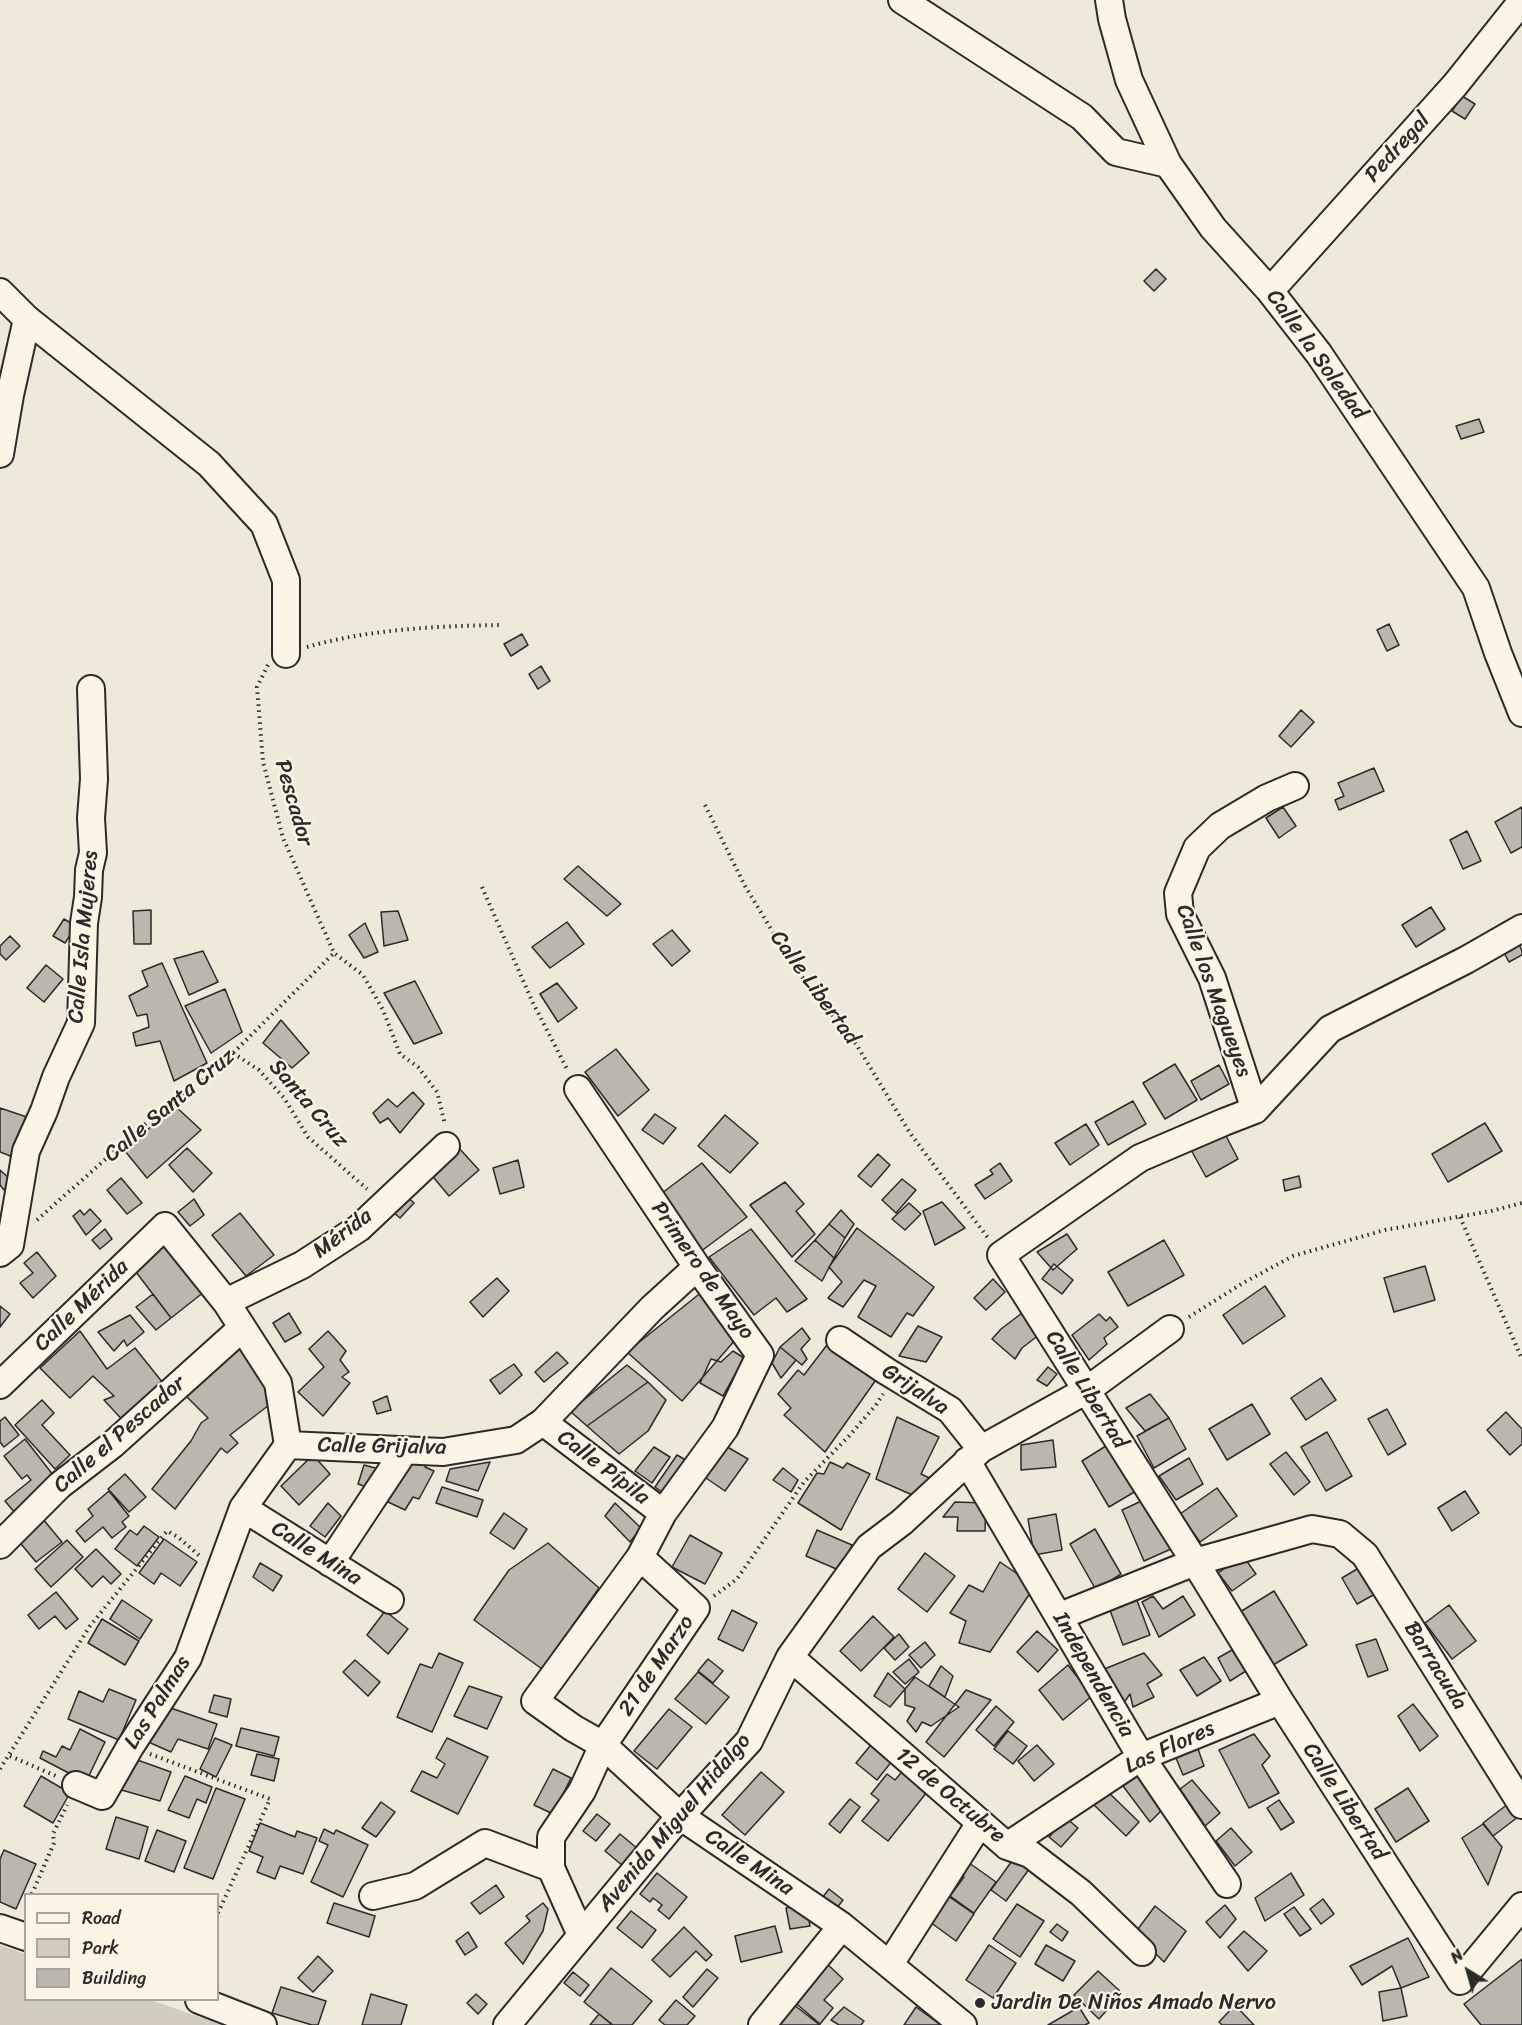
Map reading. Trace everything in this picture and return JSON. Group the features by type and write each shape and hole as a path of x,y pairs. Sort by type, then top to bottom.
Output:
{"street":[{"path":"902,0 1082,117 1116,152 1168,164"},
{"name":"Calle la Soledad","path":"1109,0 1129,80 1168,164 1213,228 1270,291 1319,354 1476,588 1522,714"},
{"name":"Pedregal","path":"1270,291 1455,85 1522,2"},
{"path":"0,292 27,319 209,464 264,524 286,580 286,654"},
{"path":"0,454 27,319"},
{"name":"Calle Isla Mujeres","path":"5,1249 26,1151 81,1023 84,923 88,897 88,870 93,853 91,818 94,779 91,689"},
{"name":"Calle los Magueyes","path":"1255,1110 1212,978 1180,914 1178,893 1197,848 1220,826 1267,798 1295,786"},
{"path":"1000,1255 1140,1158 1255,1110 1330,1029 1466,960 1522,928"},
{"name":"Primero de Mayo","path":"535,1701 640,1557 663,1513 725,1428 760,1355 697,1267 578,1089"},
{"name":"Mérida","path":"226,1302 302,1264 359,1227 446,1146"},
{"name":"Calle Grijalva","path":"165,1226 226,1302 278,1383 288,1445 444,1452 516,1440 543,1422 652,1308 697,1267"},
{"name":"Calle Mérida","path":"0,1385 165,1226"},
{"name":"Calle Libertad","path":"1000,1255 1195,1562 1280,1701 1460,1981 1522,1906"},
{"name":"Calle el Pescador","path":"0,1545 60,1485 112,1445 242,1328"},
{"name":"Avenida Miguel Hidalgo","path":"507,2025 680,1816 749,1741 790,1657 869,1547 902,1521 974,1455 1087,1390 1170,1329"},
{"name":"Grijalva","path":"840,1340 950,1410 974,1455"},
{"name":"Calle Pípila","path":"543,1422 663,1513"},
{"name":"Las Palmas","path":"76,1785 102,1796 130,1747 188,1658 243,1508 288,1445"},
{"path":"330,1563 399,1459 400,1450"},
{"name":"Independencia","path":"974,1455 1060,1616 1141,1757 1227,1884"},
{"name":"Calle Mina","path":"243,1508 390,1600"},
{"name":"Barracuda","path":"1195,1562 1312,1530 1340,1534 1365,1555 1522,1805"},
{"path":"640,1557 696,1608"},
{"path":"1060,1616 1195,1562"},
{"name":"21 de Marzo","path":"581,1935 551,1868 551,1837 582,1791 603,1745 696,1608"},
{"name":"12 de Octubre","path":"790,1657 1007,1846 1030,1854 1081,1893 1142,1952"},
{"name":"Calle Mina","path":"535,1701 573,1728 603,1745 680,1816 842,1926 963,2025"},
{"name":"Las Flores","path":"1007,1846 1141,1757 1280,1701"},
{"path":"890,1964 980,1823"},
{"path":"373,1896 415,1886 485,1843 551,1868"},
{"path":"762,2025 842,1926"},
{"path":"0,1928 24,1936"},
{"path":"202,2001 263,2025"}],"path":[{"name":"Pescador","path":"446,1146 445,1118 436,1092 418,1067 400,1054 383,1010 363,975 334,953 283,838 263,762 257,687 268,665 286,654 310,646 433,626 502,625"},
{"name":"Calle Libertad","path":"705,805 745,886 794,967 856,1044 910,1133 1000,1255"},
{"path":"482,886 532,1001 578,1089"},
{"name":"Calle Santa Cruz","path":"37,1221 144,1125 233,1053 334,953"},
{"name":"Santa Cruz","path":"233,1053 259,1070 284,1098 308,1137 384,1203"},
{"path":"1170,1329 1243,1283 1293,1256 1385,1230 1522,1203"},
{"path":"1460,1217 1522,1359"},
{"name":"21 de Marzo","path":"696,1608 737,1579 804,1482 876,1405 894,1375"},
{"path":"0,1769 90,1626 167,1531 184,1542 218,1573"},
{"path":"130,1747 270,1798 219,1911"},
{"path":"10,1755 76,1785 53,1834 54,1843 32,1893"}],"green space":[{"path":"0,1945 24,1954 24,2001 154,2001 222,2025 0,2025"}],"building":[{"path":"1462,96 1475,104 1465,119 1452,111"},
{"path":"1156,269 1166,279 1154,291 1144,281"},
{"path":"1479,419 1484,432 1461,439 1456,426"},
{"path":"1389,624 1399,645 1387,651 1377,630"},
{"path":"522,634 528,645 511,656 504,644"},
{"path":"541,666 550,681 538,689 529,674"},
{"path":"1301,710 1314,722 1291,747 1279,736"},
{"path":"1374,768 1384,791 1339,810 1335,800 1344,796 1338,783"},
{"path":"1283,807 1296,826 1279,838 1266,818"},
{"path":"1522,807 1522,847 1511,853 1495,822"},
{"path":"1467,831 1481,861 1463,869 1450,840"},
{"path":"578,866 621,904 607,916 564,879"},
{"path":"1431,907 1445,929 1416,947 1402,925"},
{"path":"151,910 151,944 134,944 133,911"},
{"path":"398,911 408,940 384,946 381,912"},
{"path":"64,919 76,926 65,943 53,936"},
{"path":"567,922 584,944 550,968 532,947"},
{"path":"365,923 378,952 364,958 349,935"},
{"path":"672,930 690,951 672,966 653,944"},
{"path":"10,936 20,946 6,960 0,954 0,946"},
{"path":"1518,942 1522,955 1509,962 1503,951"},
{"path":"203,951 218,982 189,995 174,959"},
{"path":"162,963 207,1063 174,1081 160,1041 136,1046 133,1033 149,1027 147,1014 137,1016 129,996 148,986 142,971"},
{"path":"46,965 63,979 44,1002 27,988"},
{"path":"415,981 442,1033 414,1044 384,993"},
{"path":"557,983 577,1008 558,1022 540,994"},
{"path":"225,989 242,1032 211,1053 185,1006"},
{"path":"281,1020 309,1053 292,1068 263,1043"},
{"path":"616,1049 649,1090 618,1116 585,1072"},
{"path":"1175,1064 1197,1100 1165,1119 1143,1083"},
{"path":"1219,1065 1229,1084 1201,1100 1191,1081"},
{"path":"413,1092 424,1104 400,1133 388,1118 380,1123 373,1113 388,1099 397,1107"},
{"path":"1133,1101 1146,1124 1108,1145 1095,1122"},
{"path":"174,1105 201,1130 147,1178 125,1151"},
{"path":"0,1108 27,1117 13,1157 0,1152"},
{"path":"655,1114 676,1128 663,1144 642,1130"},
{"path":"725,1115 758,1143 730,1173 698,1146"},
{"path":"1485,1123 1502,1151 1448,1182 1432,1154"},
{"path":"1086,1124 1099,1145 1070,1165 1055,1143"},
{"path":"1223,1130 1238,1159 1206,1177 1190,1148"},
{"path":"458,1147 479,1170 449,1196 429,1172"},
{"path":"187,1148 212,1173 193,1192 169,1165"},
{"path":"878,1154 890,1165 871,1187 858,1176"},
{"path":"518,1160 524,1187 500,1194 493,1168"},
{"path":"702,1163 747,1217 700,1252 662,1193"},
{"path":"1000,1163 1012,1181 985,1199 975,1185 993,1174 990,1170"},
{"path":"0,1170 12,1181 4,1190 0,1185"},
{"path":"1299,1176 1301,1187 1285,1191 1283,1180"},
{"path":"121,1178 142,1203 127,1214 107,1190"},
{"path":"902,1179 916,1190 896,1213 882,1200"},
{"path":"785,1182 804,1204 796,1211 815,1234 792,1257 750,1205"},
{"path":"405,1195 414,1203 400,1218 392,1211"},
{"path":"194,1199 204,1215 190,1226 178,1212"},
{"path":"942,1202 965,1228 935,1245 923,1211"},
{"path":"909,1203 921,1214 905,1230 892,1219"},
{"path":"90,1209 101,1221 86,1235 73,1216 80,1210 84,1215"},
{"path":"841,1210 854,1224 845,1238 829,1224"},
{"path":"240,1213 274,1255 246,1276 212,1235"},
{"path":"829,1224 845,1238 834,1258 815,1240"},
{"path":"857,1228 934,1287 913,1316 907,1313 891,1337 858,1317 876,1286 864,1280 843,1307 828,1298 842,1282 829,1267"},
{"path":"105,1229 112,1239 100,1249 92,1240"},
{"path":"751,1229 807,1299 787,1312 776,1298 754,1315 709,1257"},
{"path":"1067,1234 1077,1249 1053,1270 1037,1252"},
{"path":"170,1238 209,1288 171,1318 136,1272"},
{"path":"815,1240 834,1258 822,1281 795,1261"},
{"path":"1164,1240 1184,1275 1128,1306 1108,1272"},
{"path":"37,1252 56,1276 33,1298 20,1283 33,1273 24,1263"},
{"path":"1054,1264 1073,1280 1062,1294 1042,1279"},
{"path":"1425,1266 1435,1300 1394,1312 1384,1278"},
{"path":"497,1278 509,1291 483,1317 470,1302"},
{"path":"993,1279 1005,1292 986,1310 974,1298"},
{"path":"1265,1286 1285,1316 1243,1344 1223,1315"},
{"path":"703,1291 736,1339 682,1401 627,1352"},
{"path":"153,1294 171,1318 156,1330 136,1307"},
{"path":"0,1306 10,1314 0,1327"},
{"path":"1026,1310 1040,1334 1022,1348 1015,1359 992,1339"},
{"path":"289,1313 301,1333 285,1342 273,1323"},
{"path":"1099,1314 1106,1321 1110,1317 1118,1327 1104,1338 1107,1344 1089,1360 1072,1335"},
{"path":"130,1315 144,1332 127,1346 124,1340 114,1351 98,1332"},
{"path":"918,1326 942,1337 926,1362 899,1356"},
{"path":"802,1328 810,1339 801,1349 807,1359 802,1365 780,1347"},
{"path":"80,1331 107,1369 135,1348 167,1388 127,1425 104,1400 114,1396 93,1376 70,1398 40,1368"},
{"path":"328,1331 346,1351 340,1360 349,1372 342,1377 350,1383 323,1416 298,1392 324,1367 309,1349"},
{"path":"238,1337 268,1385 273,1402 230,1435 238,1443 227,1453 221,1448 175,1509 152,1489 191,1441 201,1423 208,1418 180,1390"},
{"path":"830,1341 878,1377 825,1452 784,1415 791,1408 778,1394 798,1370 804,1375"},
{"path":"780,1347 796,1360 781,1378 772,1363"},
{"path":"733,1351 744,1358 723,1396 700,1383 711,1359 721,1362"},
{"path":"557,1352 568,1363 544,1382 535,1372"},
{"path":"514,1364 522,1375 500,1394 490,1380"},
{"path":"627,1365 648,1382 587,1426 570,1411"},
{"path":"1048,1367 1057,1374 1047,1386 1037,1380"},
{"path":"1321,1378 1336,1400 1306,1420 1291,1398"},
{"path":"648,1382 666,1400 648,1431 619,1454 587,1426"},
{"path":"1150,1394 1169,1418 1145,1431 1126,1408"},
{"path":"387,1396 391,1410 377,1414 373,1402"},
{"path":"42,1400 54,1413 42,1425 70,1455 55,1469 15,1425"},
{"path":"1252,1404 1270,1434 1227,1460 1209,1429"},
{"path":"1387,1409 1406,1444 1388,1455 1368,1419"},
{"path":"1506,1412 1522,1429 1522,1444 1510,1455 1487,1430"},
{"path":"5,1417 19,1435 4,1447 0,1442 0,1421"},
{"path":"897,1417 939,1437 921,1474 934,1480 917,1497 876,1479"},
{"path":"1169,1418 1186,1449 1154,1468 1137,1436"},
{"path":"1327,1432 1352,1476 1326,1491 1301,1447"},
{"path":"25,1439 57,1480 15,1513 5,1501 31,1480 27,1475 22,1479 4,1456"},
{"path":"1053,1440 1056,1467 1021,1470 1021,1445"},
{"path":"1109,1444 1136,1491 1109,1507 1082,1461"},
{"path":"724,1445 748,1459 725,1491 703,1476"},
{"path":"654,1447 670,1457 652,1483 635,1471"},
{"path":"413,1451 431,1458 425,1467 434,1471 419,1499 413,1497 405,1510 386,1501"},
{"path":"1286,1452 1310,1482 1294,1495 1270,1464"},
{"path":"313,1455 330,1474 299,1505 281,1486"},
{"path":"677,1455 689,1462 667,1496 655,1487"},
{"path":"1189,1458 1203,1484 1176,1500 1159,1476"},
{"path":"490,1462 478,1491 446,1481 450,1469"},
{"path":"830,1462 843,1468 847,1463 870,1474 841,1530 798,1503 817,1473 824,1474"},
{"path":"364,1465 379,1469 373,1489 358,1484"},
{"path":"783,1468 798,1480 791,1492 773,1480"},
{"path":"125,1474 146,1497 129,1512 108,1489"},
{"path":"442,1487 483,1500 477,1517 436,1503"},
{"path":"1217,1488 1237,1516 1200,1542 1180,1514"},
{"path":"109,1491 129,1516 122,1522 126,1527 112,1538 103,1527 85,1542 76,1531 93,1516 88,1509"},
{"path":"1465,1491 1479,1513 1452,1531 1438,1508"},
{"path":"1148,1498 1171,1549 1144,1561 1122,1510"},
{"path":"955,1502 986,1503 985,1531 957,1531 958,1517 943,1517"},
{"path":"328,1503 341,1516 325,1537 310,1526"},
{"path":"615,1503 641,1528 630,1542 605,1516"},
{"path":"37,1512 62,1542 36,1562 12,1533"},
{"path":"504,1513 527,1529 514,1549 490,1533"},
{"path":"1056,1514 1062,1550 1034,1555 1028,1519"},
{"path":"144,1526 159,1537 137,1566 115,1549 130,1530 137,1535"},
{"path":"1095,1529 1121,1574 1096,1590 1070,1544"},
{"path":"817,1530 852,1545 841,1571 806,1556"},
{"path":"690,1535 722,1553 705,1584 672,1567"},
{"path":"164,1539 197,1562 180,1586 161,1573 154,1584 139,1573"},
{"path":"67,1540 83,1557 51,1587 35,1569"},
{"path":"548,1543 599,1588 542,1669 474,1620 509,1570"},
{"path":"96,1549 121,1574 111,1584 103,1576 92,1587 75,1569"},
{"path":"925,1553 955,1576 927,1612 898,1589"},
{"path":"1243,1556 1256,1574 1232,1591 1218,1573"},
{"path":"1000,1562 1035,1586 990,1652 959,1643 966,1621 950,1613 969,1585 983,1592"},
{"path":"260,1563 282,1576 273,1591 253,1577"},
{"path":"1362,1566 1377,1593 1357,1604 1342,1578"},
{"path":"1274,1591 1307,1645 1273,1665 1240,1612"},
{"path":"56,1592 78,1619 66,1629 55,1616 39,1629 28,1615"},
{"path":"1135,1595 1150,1635 1123,1645 1108,1605"},
{"path":"1153,1596 1163,1609 1183,1596 1195,1615 1159,1637 1142,1602"},
{"path":"122,1600 152,1620 140,1639 110,1619"},
{"path":"1449,1605 1476,1641 1452,1659 1425,1623"},
{"path":"732,1610 757,1623 743,1651 718,1639"},
{"path":"385,1611 408,1629 388,1654 367,1635"},
{"path":"873,1616 894,1637 861,1671 840,1651"},
{"path":"102,1619 139,1641 125,1665 88,1643"},
{"path":"1037,1631 1058,1650 1038,1672 1017,1652"},
{"path":"899,1634 909,1647 895,1660 884,1648"},
{"path":"1376,1639 1388,1670 1368,1677 1356,1645"},
{"path":"925,1642 935,1655 921,1668 909,1655"},
{"path":"1232,1650 1246,1671 1230,1681 1218,1658"},
{"path":"439,1653 463,1663 432,1732 397,1717 420,1664 432,1668"},
{"path":"1144,1653 1162,1675 1147,1684 1154,1697 1133,1707 1130,1694 1123,1704 1102,1670"},
{"path":"1204,1657 1221,1681 1197,1696 1180,1670"},
{"path":"708,1659 723,1671 713,1683 698,1671"},
{"path":"909,1659 919,1672 905,1684 893,1672"},
{"path":"355,1660 380,1682 368,1696 343,1672"},
{"path":"1068,1665 1092,1696 1063,1720 1039,1690"},
{"path":"941,1666 953,1676 945,1697 929,1686"},
{"path":"698,1672 729,1697 706,1724 675,1699"},
{"path":"888,1673 905,1689 890,1707 874,1696"},
{"path":"915,1677 959,1707 931,1726 922,1722 916,1732 907,1721 915,1708 905,1705 905,1689"},
{"path":"469,1686 502,1697 487,1729 454,1716"},
{"path":"109,1689 136,1700 119,1740 68,1719 79,1691 103,1702"},
{"path":"966,1690 991,1700 944,1757 926,1742"},
{"path":"214,1695 231,1699 227,1717 209,1712"},
{"path":"1413,1704 1438,1736 1420,1751 1398,1716"},
{"path":"162,1705 217,1724 208,1749 178,1739 171,1752 146,1741"},
{"path":"996,1706 1014,1722 994,1746 976,1730"},
{"path":"669,1709 692,1727 657,1769 634,1751"},
{"path":"241,1728 279,1737 274,1756 236,1746"},
{"path":"80,1729 105,1742 86,1782 40,1758 43,1751 56,1757 62,1746 70,1750"},
{"path":"1008,1731 1027,1746 1013,1764 994,1749"},
{"path":"1254,1734 1270,1756 1262,1765 1279,1793 1249,1808 1219,1750"},
{"path":"215,1738 232,1745 216,1777 200,1769"},
{"path":"447,1738 488,1757 458,1814 411,1791 422,1771 437,1778 445,1764 436,1758"},
{"path":"875,1740 896,1756 877,1780 856,1763"},
{"path":"1037,1745 1054,1764 1034,1781 1018,1761"},
{"path":"1197,1746 1204,1766 1183,1775 1174,1753"},
{"path":"257,1754 279,1759 274,1781 251,1775"},
{"path":"129,1757 171,1772 160,1801 118,1789"},
{"path":"906,1767 931,1787 888,1841 862,1821 879,1800 871,1794 887,1774 895,1780"},
{"path":"553,1769 571,1778 553,1814 534,1805"},
{"path":"761,1772 784,1792 745,1835 722,1815"},
{"path":"1142,1773 1168,1804 1150,1822 1123,1786"},
{"path":"41,1776 70,1793 53,1823 24,1806"},
{"path":"185,1776 212,1787 206,1803 197,1799 189,1818 168,1810"},
{"path":"1192,1780 1220,1813 1205,1826 1180,1789"},
{"path":"216,1788 245,1799 213,1879 184,1868"},
{"path":"1408,1788 1429,1821 1396,1842 1375,1809"},
{"path":"1106,1790 1139,1822 1126,1836 1092,1803"},
{"path":"850,1799 860,1807 840,1833 829,1824"},
{"path":"1279,1800 1294,1822 1281,1830 1267,1808"},
{"path":"381,1802 395,1812 376,1837 362,1828"},
{"path":"1508,1804 1518,1817 1493,1836 1483,1823"},
{"path":"597,1814 610,1824 596,1841 583,1831"},
{"path":"116,1817 148,1827 139,1859 106,1849"},
{"path":"1066,1818 1078,1828 1061,1847 1049,1837"},
{"path":"260,1823 295,1837 297,1831 317,1838 303,1874 280,1866 275,1879 257,1872 263,1857 249,1851"},
{"path":"1483,1824 1502,1847 1488,1885 1462,1838"},
{"path":"1231,1828 1252,1852 1235,1866 1216,1841"},
{"path":"324,1829 334,1834 336,1830 368,1845 343,1897 311,1882 328,1845 319,1841"},
{"path":"157,1830 186,1841 174,1872 145,1861"},
{"path":"620,1834 644,1854 629,1871 605,1851"},
{"path":"4,1850 36,1864 16,1909 0,1902 0,1859"},
{"path":"1017,1854 1032,1865 1006,1901 991,1890"},
{"path":"965,1860 996,1882 974,1913 950,1896 964,1877 956,1872"},
{"path":"657,1873 687,1897 669,1919 658,1910 662,1905 653,1898 650,1902 640,1894"},
{"path":"1291,1873 1304,1895 1265,1921 1255,1898"},
{"path":"496,1885 504,1897 480,1914 471,1903"},
{"path":"829,1889 843,1900 836,1909 822,1898"},
{"path":"948,1896 974,1914 956,1941 930,1922"},
{"path":"1323,1899 1334,1914 1321,1924 1310,1909"},
{"path":"334,1903 375,1916 369,1937 327,1923"},
{"path":"543,1903 548,1909 543,1931 523,1964 505,1943 530,1921 526,1916"},
{"path":"806,1904 810,1926 790,1929 786,1908"},
{"path":"1017,1904 1044,1921 1020,1957 993,1939"},
{"path":"1225,1905 1236,1919 1220,1938 1206,1922"},
{"path":"1155,1906 1186,1931 1164,1962 1135,1933"},
{"path":"1294,1907 1311,1929 1300,1936 1284,1914"},
{"path":"631,1911 656,1930 642,1948 617,1928"},
{"path":"1057,1924 1068,1932 1062,1941 1050,1932"},
{"path":"775,1926 782,1952 741,1962 735,1936"},
{"path":"684,1927 712,1955 706,1961 696,1951 670,1977 652,1960"},
{"path":"1244,1931 1267,1951 1248,1971 1228,1947"},
{"path":"468,1932 477,1947 465,1955 456,1941"},
{"path":"1408,1938 1429,1977 1401,1988 1392,1966 1362,1985 1350,1966"},
{"path":"989,1945 1016,1963 993,1998 966,1980"},
{"path":"1046,1945 1075,1961 1063,1981 1035,1964"},
{"path":"318,1956 333,1971 313,1992 298,1978"},
{"path":"1522,1959 1522,2025 1481,2025 1464,2004"},
{"path":"824,1961 843,1979 824,2000 833,2008 820,2024 791,1999"},
{"path":"611,1968 652,2001 632,2025 613,2025 584,2002"},
{"path":"707,1969 718,1978 693,2007 683,1997"},
{"path":"1098,1971 1122,1993 1099,2019 1074,1995"},
{"path":"573,1972 589,1985 580,1996 564,1983"},
{"path":"281,1987 326,2001 318,2025 272,2013"},
{"path":"1401,1988 1407,2016 1383,2021 1379,1992"},
{"path":"371,1994 407,2005 401,2025 362,2025"},
{"path":"476,1994 487,2004 478,2014 467,2003"},
{"path":"676,2000 695,2016 687,2025 665,2025 659,2020"},
{"path":"789,2001 820,2025 779,2025 774,2020"},
{"path":"1235,2005 1254,2025 1222,2025 1219,2022"},
{"path":"844,2007 864,2021 861,2025 839,2025 831,2020"},
{"path":"916,2007 941,2025 904,2025"},
{"path":"1079,2007 1089,2023 1085,2025 1048,2025"},
{"path":"599,2014 611,2024 590,2025"}],"place":[{"name":"Jardin De Niños Amado Nervo","path":"980,2003"}]}
